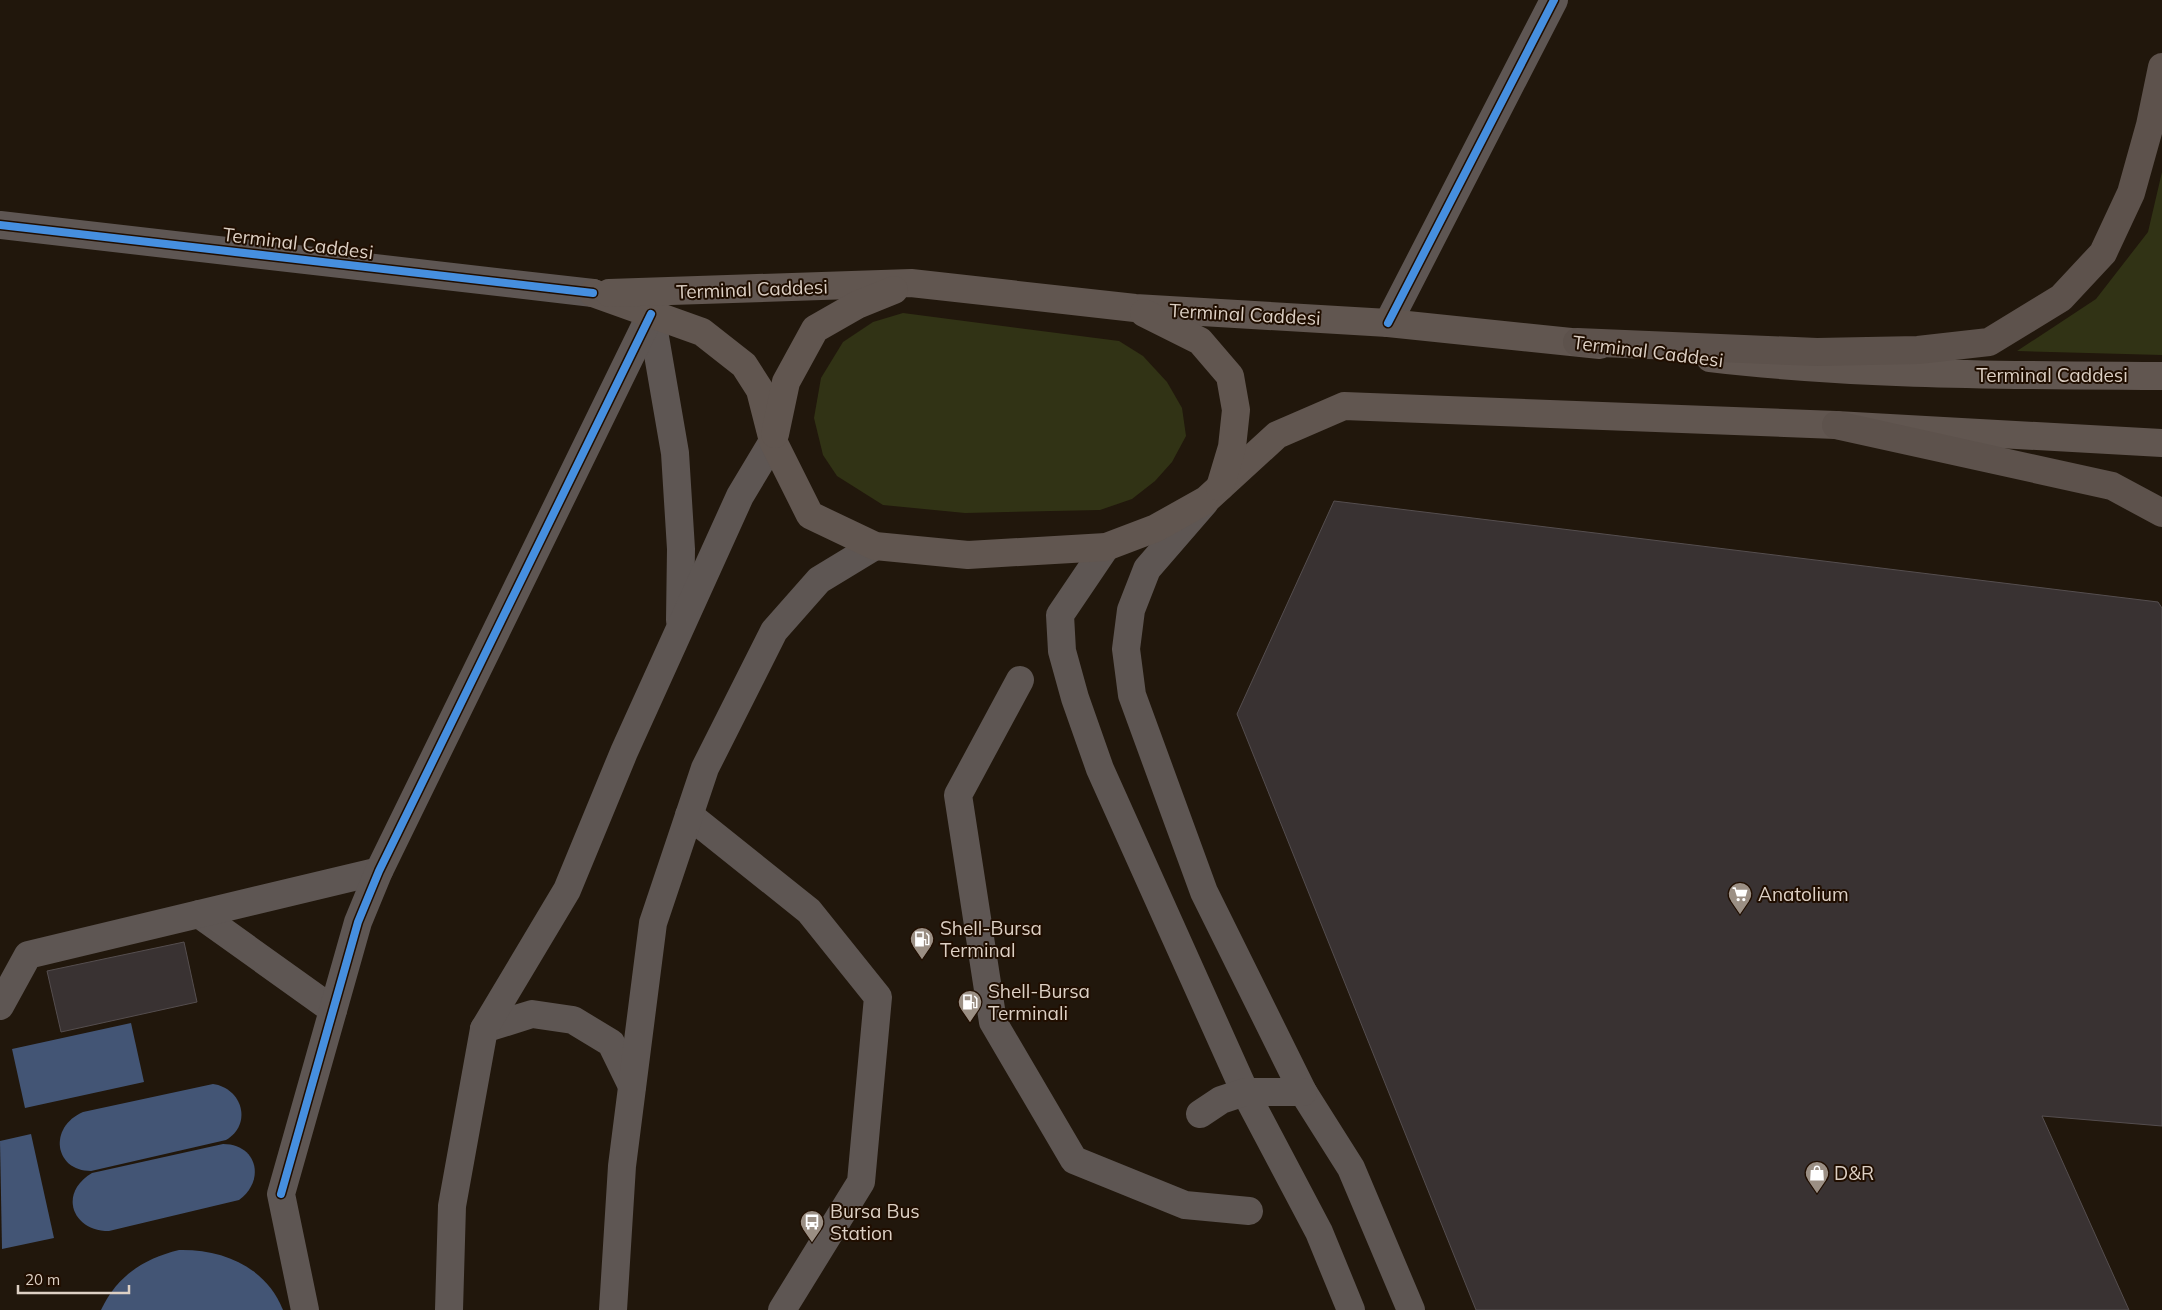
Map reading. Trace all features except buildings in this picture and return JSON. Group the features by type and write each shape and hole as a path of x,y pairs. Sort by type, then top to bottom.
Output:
{"highway":[{"path":"1577,342 1826,352 1918,350 1989,342 2061,298 2103,253 2131,193 2150,125 2162,67"},
{"path":"1836,425 2112,486 2162,513"}],"main road":[{"name":"Terminal Caddesi","path":"593,294 911,283 1134,308 1388,322 1766,365 1976,375 2162,376"},
{"name":"Terminal Caddesi","path":"773,440 786,382 815,329 857,305 911,283"},
{"name":"Terminal Caddesi","path":"593,294 702,332 744,365 760,390 773,440 810,515 875,546 968,555 1106,547 1156,528 1213,494 1278,435 1344,406 1836,425 2162,443"},
{"name":"Terminal Caddesi","path":"1134,308 1200,341 1230,376 1236,410 1232,447 1213,494"}],"street":[{"path":"1388,322 1554,0"},
{"name":"Terminal Caddesi","path":"0,225 593,294"},
{"path":"651,314 675,453 681,549 680,631"},
{"path":"305,1310 281,1194 358,922 379,870 651,314"},
{"path":"449,1310 452,1206 484,1029 567,890 624,752 740,496 773,440"},
{"path":"1213,494 1147,569 1131,610 1126,649 1132,695 1204,892 1303,1092 1351,1168 1412,1310"},
{"path":"613,1310 622,1166 653,923 705,768 774,631 819,580 875,546"},
{"path":"1106,547 1060,615 1062,651 1075,698 1100,769 1245,1092 1319,1232 1351,1310"},
{"path":"1020,680 958,795 994,1022 1074,1160 1185,1205 1249,1211"},
{"path":"689,815 809,911 878,997 862,1182 782,1310"},
{"path":"0,1006 28,955 379,870"},
{"path":"199,914 333,1010"},
{"path":"484,1029 532,1014 573,1020 611,1043 632,1086"},
{"path":"1200,1114 1221,1100 1245,1092 1303,1092"}],"green space":[{"path":"2162,172 2162,355 2017,351 2096,299 2148,232"},
{"path":"903,313 1119,341 1143,356 1167,382 1182,408 1186,436 1172,462 1155,481 1132,499 1100,510 965,513 883,505 837,476 823,455 814,418 821,378 843,342 873,322"}],"water":[{"path":"131,1023 144,1082 25,1108 12,1049"},
{"path":"213,1084 231,1092 237,1099 240,1108 239,1125 226,1140 91,1171 79,1169 69,1164 63,1156 60,1147 60,1137 64,1128 72,1119 83,1112"},
{"path":"31,1134 54,1238 2,1249 0,1141"},
{"path":"223,1144 244,1150 254,1164 253,1183 239,1200 109,1231 86,1225 78,1218 74,1210 75,1190 81,1181 92,1173"},
{"path":"179,1250 211,1253 227,1257 241,1264 266,1282 283,1310 101,1310 107,1298 123,1278 132,1271 154,1258"}],"cycle path":[{"path":"1388,323 1554,0"},
{"path":"0,225 593,293"},
{"path":"281,1194 358,922 379,871 651,314"}],"place":[{"name":"Anatolium","path":"1740,915"},
{"name":"Shell-Bursa Terminal","path":"922,960"},
{"name":"Shell-Bursa Terminali","path":"970,1023"},
{"name":"D&R","path":"1817,1194"},
{"name":"Bursa Bus Station","path":"812,1243"}]}
